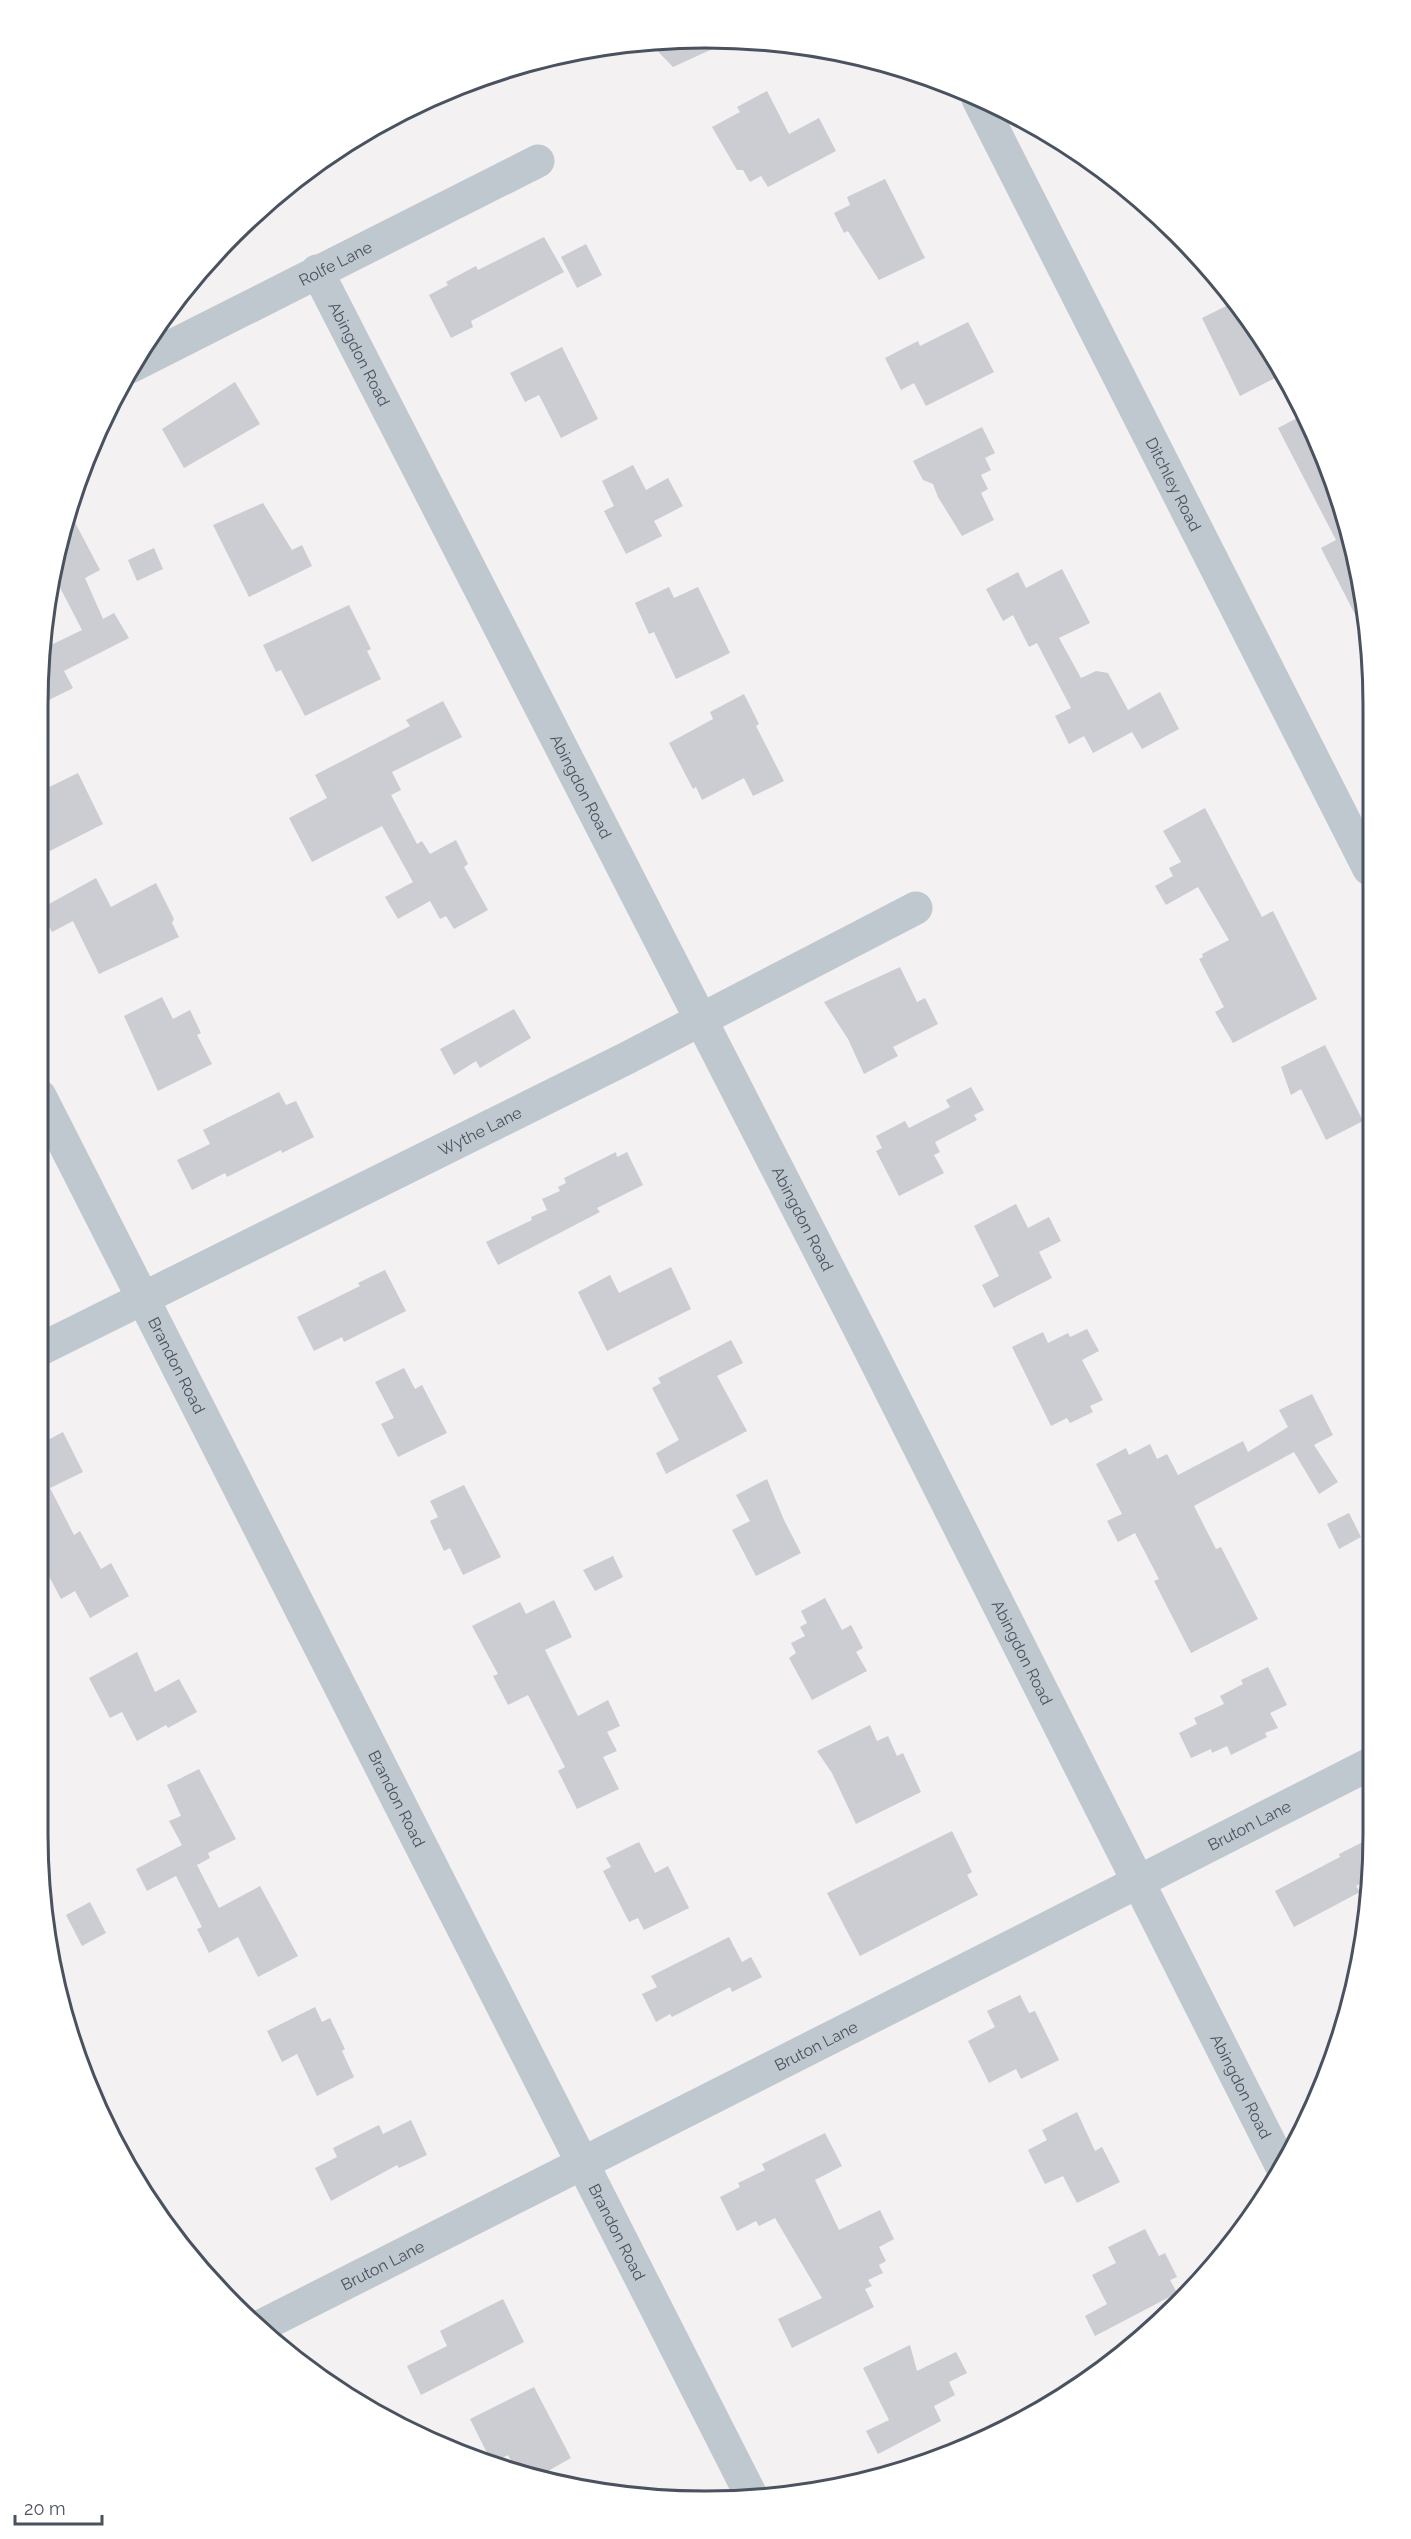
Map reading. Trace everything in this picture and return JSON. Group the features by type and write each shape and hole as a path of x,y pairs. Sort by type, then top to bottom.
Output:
{"street":[{"name":"Ditchley Road","path":"984,110 1363,857"},
{"name":"Rolfe Lane","path":"148,358 538,161"},
{"name":"Abingdon Road","path":"317,271 700,1019 1277,2158"},
{"name":"Wythe Lane","path":"48,1345 627,1058 916,908"},
{"name":"Brandon Road","path":"48,1111 748,2490"},
{"name":"Bruton Lane","path":"267,2323 1363,1768"}],"building":[{"path":"714,48 673,67 656,50"},
{"path":"767,91 789,134 819,118 836,151 768,187 761,176 750,182 743,170 737,170 712,127 740,112 737,107"},
{"path":"885,179 925,258 879,280 848,231 844,233 834,213 850,205 847,197"},
{"path":"544,237 564,272 471,321 473,327 451,338 429,295 448,285 446,282 476,266 478,270"},
{"path":"586,244 602,275 577,288 561,257"},
{"path":"1227,305 1275,378 1240,396 1202,318"},
{"path":"968,322 994,372 926,406 914,383 901,390 885,358 918,341 920,346"},
{"path":"562,347 598,419 561,438 539,395 525,402 510,373"},
{"path":"235,382 260,424 184,468 162,429"},
{"path":"1297,418 1313,454 1341,535 1357,617 1321,548 1336,540 1278,428"},
{"path":"982,427 995,453 985,458 991,470 981,475 988,489 981,493 994,520 962,536 938,497 933,484 923,480 913,461"},
{"path":"633,465 646,490 668,478 683,506 654,521 662,536 626,554 604,511 614,506 602,481"},
{"path":"263,503 292,550 302,545 312,566 249,597 213,525"},
{"path":"74,521 100,570 85,578 103,619 114,613 129,638 64,671 73,688 48,700 51,645 82,630 59,586"},
{"path":"154,548 163,569 137,581 128,560"},
{"path":"1062,569 1090,623 1059,638 1081,678 1096,671 1108,673 1128,710 1160,692 1179,729 1142,749 1132,732 1093,753 1084,736 1069,744 1055,716 1071,708 1037,643 1029,647 1013,615 1003,621 986,589 1018,572 1026,588"},
{"path":"669,587 674,598 698,587 730,653 676,679 654,632 649,634 635,603"},
{"path":"349,605 371,649 367,651 381,679 305,716 281,670 276,672 263,645"},
{"path":"744,694 759,724 756,726 784,781 753,796 744,778 702,800 696,787 693,789 669,743 713,719 710,712"},
{"path":"443,701 462,737 392,772 401,790 391,795 417,844 422,841 430,854 456,840 468,864 464,867 488,910 454,929 446,916 440,919 430,901 398,919 385,897 413,882 382,826 312,862 289,818 327,798 315,775 410,726 406,720"},
{"path":"78,773 103,824 48,852 48,788"},
{"path":"1205,808 1262,917 1273,911 1317,999 1233,1043 1215,1012 1224,1007 1199,959 1203,957 1202,954 1229,940 1198,887 1166,905 1155,886 1173,876 1169,868 1181,862 1163,831"},
{"path":"96,878 111,907 156,883 174,919 172,923 179,937 99,974 73,921 52,932 48,924 48,905"},
{"path":"900,967 917,1002 925,998 938,1024 893,1047 898,1056 864,1074 848,1039 824,1002"},
{"path":"162,997 173,1019 190,1010 201,1033 197,1035 212,1064 158,1091 124,1016"},
{"path":"514,1009 531,1038 480,1068 476,1061 454,1075 440,1049"},
{"path":"1325,1045 1363,1121 1326,1140 1301,1089 1291,1095 1281,1067"},
{"path":"971,1087 984,1110 974,1115 977,1120 935,1142 940,1152 934,1155 944,1173 899,1196 876,1151 882,1148 876,1136 905,1121 909,1128 950,1107 946,1100"},
{"path":"279,1092 286,1105 296,1101 314,1137 282,1153 281,1150 227,1177 225,1173 192,1190 177,1160 210,1144 203,1130"},
{"path":"616,1152 617,1157 627,1152 643,1185 597,1208 600,1212 498,1265 486,1242 532,1220 531,1217 547,1210 542,1199 560,1191 558,1187 566,1183 564,1178"},
{"path":"1016,1204 1028,1228 1049,1217 1061,1241 1039,1252 1052,1278 994,1308 982,1285 999,1276 974,1226"},
{"path":"671,1267 691,1309 607,1351 578,1292 610,1275 619,1293"},
{"path":"385,1270 406,1311 344,1342 342,1337 314,1351 297,1317 360,1286 358,1283"},
{"path":"1087,1329 1099,1351 1082,1360 1103,1400 1090,1406 1093,1412 1070,1423 1067,1418 1051,1426 1012,1347 1043,1332 1048,1343 1068,1333 1070,1337"},
{"path":"731,1340 743,1363 717,1376 747,1431 666,1474 656,1453 679,1440 652,1388 661,1383 658,1378"},
{"path":"404,1368 415,1389 422,1385 447,1433 398,1457 381,1424 394,1418 375,1382"},
{"path":"1312,1394 1333,1435 1314,1445 1338,1482 1319,1494 1294,1452 1194,1506 1216,1549 1221,1547 1258,1619 1191,1653 1154,1581 1159,1579 1135,1533 1118,1542 1107,1521 1122,1514 1096,1464 1126,1448 1129,1455 1150,1444 1157,1459 1167,1454 1178,1475 1243,1441 1248,1452 1288,1427 1279,1410"},
{"path":"63,1432 83,1472 50,1488 74,1535 80,1531 101,1569 111,1563 129,1596 90,1618 75,1591 61,1599 48,1574 48,1440"},
{"path":"767,1479 801,1553 756,1576 732,1530 750,1521 736,1495"},
{"path":"464,1485 501,1557 463,1575 450,1548 444,1551 430,1521 438,1517 430,1501"},
{"path":"1349,1513 1361,1537 1339,1549 1327,1524"},
{"path":"613,1556 623,1577 595,1591 583,1570"},
{"path":"825,1598 842,1630 851,1625 863,1648 856,1652 867,1671 812,1700 789,1658 796,1653 791,1643 805,1636 800,1627 807,1623 801,1611"},
{"path":"554,1600 572,1637 545,1650 578,1716 608,1700 620,1726 607,1732 617,1751 603,1757 619,1789 577,1809 558,1771 565,1767 528,1695 508,1705 493,1676 498,1674 472,1626 520,1602 526,1614"},
{"path":"137,1652 155,1692 179,1679 197,1712 137,1741 122,1712 110,1718 89,1678"},
{"path":"1268,1667 1287,1705 1270,1713 1278,1728 1265,1733 1267,1737 1231,1755 1227,1746 1212,1753 1211,1749 1191,1758 1179,1733 1197,1724 1194,1718 1224,1704 1220,1696 1243,1684 1241,1680"},
{"path":"870,1725 877,1741 888,1736 897,1756 903,1753 921,1792 856,1824 832,1773 817,1751"},
{"path":"199,1769 236,1839 208,1853 210,1858 197,1865 219,1908 260,1886 298,1956 258,1977 238,1937 209,1953 197,1929 202,1927 176,1876 147,1891 136,1869 182,1845 169,1821 181,1816 167,1785"},
{"path":"952,1831 972,1872 967,1875 978,1895 860,1956 827,1893"},
{"path":"639,1842 655,1873 668,1866 689,1908 644,1930 638,1918 629,1922 603,1871 611,1867 606,1858"},
{"path":"1363,1842 1361,1883 1356,1886 1360,1892 1294,1927 1275,1891 1340,1857 1339,1854"},
{"path":"90,1902 106,1933 82,1946 66,1915"},
{"path":"729,1937 742,1962 751,1957 762,1977 732,1992 730,1987 672,2017 670,2014 656,2022 642,1994 657,1987 651,1976"},
{"path":"1020,1995 1029,2013 1035,2011 1059,2060 1021,2079 1016,2069 989,2083 968,2041 995,2027 987,2011"},
{"path":"315,2007 322,2022 330,2018 345,2049 342,2051 354,2077 317,2096 297,2054 282,2062 267,2031"},
{"path":"1077,2112 1095,2151 1102,2147 1120,2182 1077,2203 1063,2176 1045,2184 1028,2150 1047,2140 1042,2130"},
{"path":"411,2120 427,2155 399,2168 397,2165 331,2201 315,2168 337,2157 333,2148 379,2125 383,2134"},
{"path":"825,2133 842,2166 815,2180 839,2230 880,2210 894,2239 879,2247 886,2261 879,2265 883,2273 868,2280 872,2286 865,2289 874,2307 792,2348 778,2319 822,2298 775,2218 759,2226 756,2221 737,2231 720,2197 740,2187 738,2183 765,2170 762,2164"},
{"path":"1145,2229 1159,2256 1165,2253 1177,2277 1170,2280 1176,2292 1095,2336 1085,2316 1107,2304 1092,2275 1116,2263 1108,2247"},
{"path":"503,2299 524,2342 421,2395 407,2366 447,2346 440,2331"},
{"path":"910,2345 917,2371 956,2352 967,2373 949,2382 955,2395 934,2406 941,2421 878,2454 866,2431 889,2420 863,2368"},
{"path":"534,2387 571,2458 547,2472 511,2461 508,2455 501,2458 487,2453 470,2419"}]}
